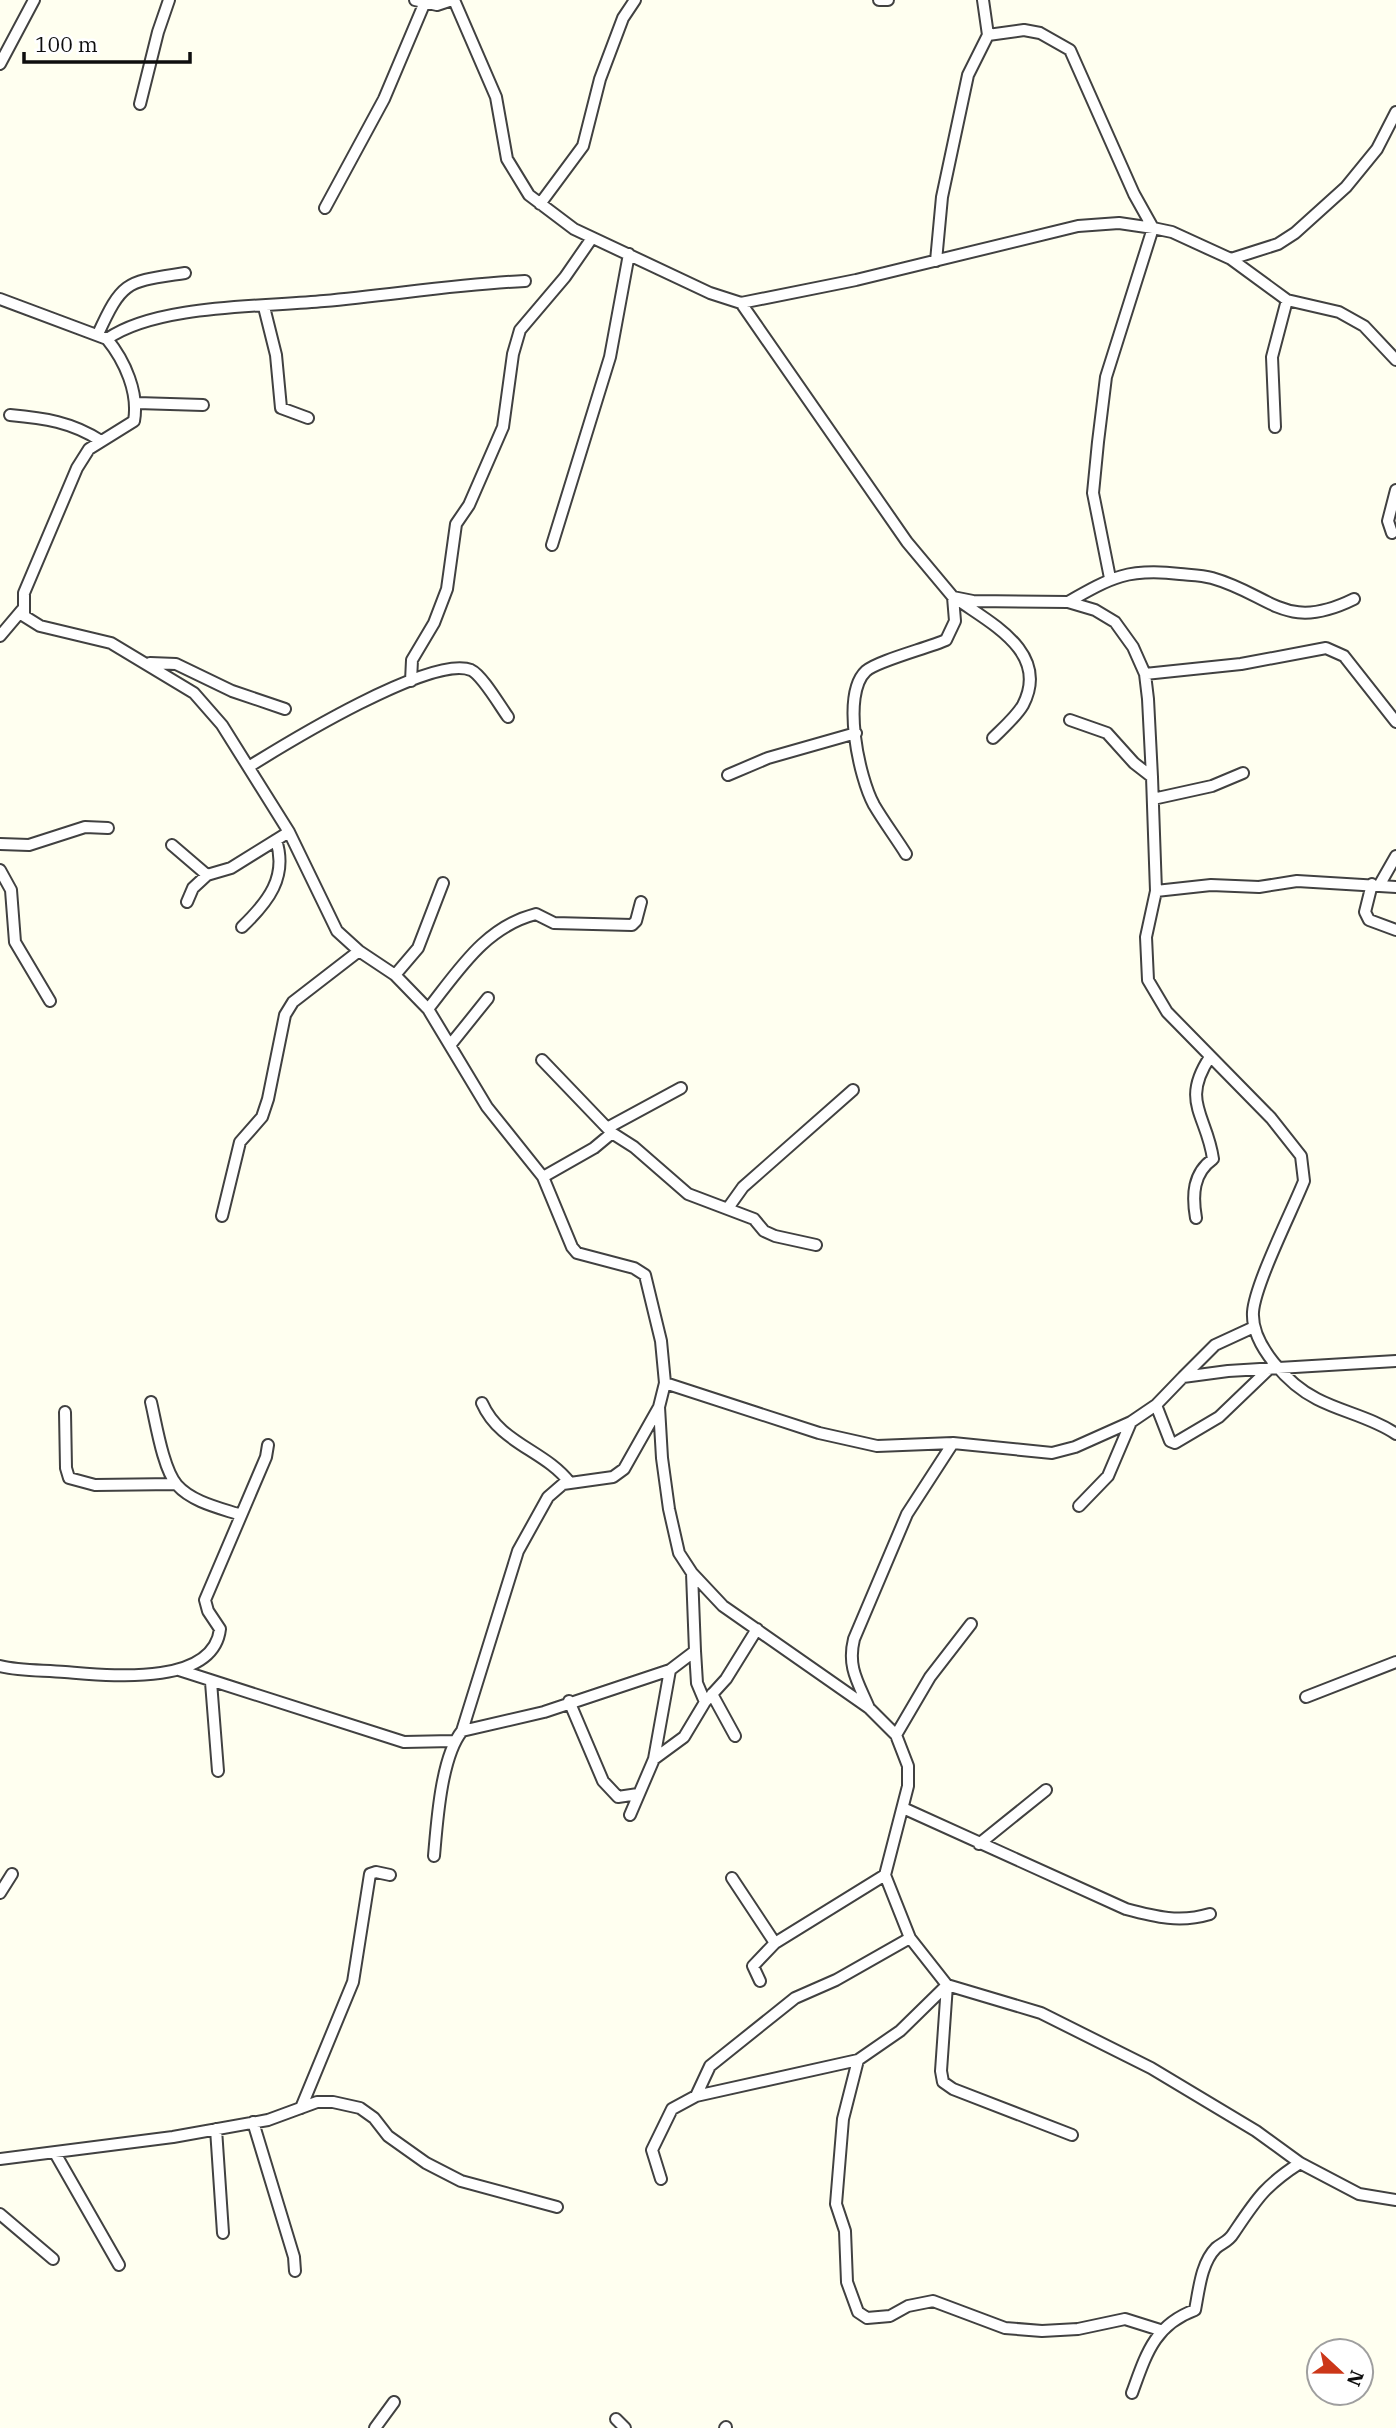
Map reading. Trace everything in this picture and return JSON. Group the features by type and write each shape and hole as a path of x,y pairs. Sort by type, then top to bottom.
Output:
{"street":[{"path":"0,64 34,0"},
{"path":"140,104 169,0"},
{"path":"326,208 384,99 420,1 437,5 453,0 496,97 507,159 529,195 592,238 710,293 741,303 936,261 1078,226 1119,223 1172,232 1231,259 1287,300 1348,317 1364,326 1396,360"},
{"path":"540,204 583,146 600,79 623,18 635,0"},
{"path":"879,0 888,0"},
{"path":"936,261 943,197 968,75 988,35 983,0"},
{"path":"988,35 1024,30 1040,33 1070,50 1134,194 1153,228 1106,377 1098,442 1093,493 1110,578"},
{"path":"1231,259 1278,244 1295,233 1346,187 1377,149 1396,112"},
{"path":"411,681 412,660 434,623 447,589 456,524 469,505 503,427 513,354 520,330 565,277 592,238"},
{"path":"552,545 610,357 629,254"},
{"path":"102,336 116,295 123,289 136,281 185,273"},
{"path":"102,336 136,322 171,315 264,307 456,284 525,281"},
{"path":"0,299 102,336 129,378 137,403 134,421 89,449 77,468 24,593 24,616 40,626 111,643 194,693 222,724 250,766 289,832 337,931 359,951 395,975 428,1009 487,1107 543,1177 577,1253 634,1268 645,1275 661,1340 665,1383 659,1407 624,1469 613,1477 563,1484 548,1497 518,1551 462,1731 453,1741 437,1816 434,1856"},
{"path":"1275,428 1272,357 1287,300"},
{"path":"741,303 907,542 953,597 1015,640 1023,650 1029,680 1022,706 993,738"},
{"path":"264,307 276,355 281,408 308,418"},
{"path":"137,403 203,405"},
{"path":"10,415 52,419 84,430 101,441"},
{"path":"1392,533 1388,521 1396,490"},
{"path":"1068,602 1110,578 1145,570 1212,578 1280,609 1296,612 1316,613 1354,599"},
{"path":"953,597 973,601 1068,602 1095,610 1115,622 1133,647 1145,674 1153,799 1156,891 1146,937 1148,979 1167,1012 1271,1118 1301,1156 1305,1169 1304,1181 1259,1291 1253,1310 1254,1327 1273,1368 1316,1398 1395,1432"},
{"path":"906,854 873,802 859,755 853,701 859,678 878,663 909,655 946,640 955,621 953,597"},
{"path":"1,632 22,610"},
{"path":"1145,674 1241,664 1326,648 1344,656 1396,722"},
{"path":"148,663 176,664 232,691 285,709"},
{"path":"250,766 328,718 411,681 457,668 475,672 508,717"},
{"path":"1070,720 1107,733 1134,763 1152,777"},
{"path":"728,775 768,758 856,733"},
{"path":"1153,799 1212,786 1243,773"},
{"path":"0,844 29,845 85,827 108,828"},
{"path":"187,902 193,887 207,875 231,868 289,832"},
{"path":"242,927 263,908 274,888 281,870 276,840"},
{"path":"172,845 207,875"},
{"path":"1396,856 1376,884 1365,912 1368,920 1396,930"},
{"path":"0,870 11,890 15,942 50,1001"},
{"path":"1156,891 1211,885 1259,887 1297,880 1396,887"},
{"path":"395,975 418,948 443,883"},
{"path":"428,1009 478,945 520,918 536,914 554,923 632,925 636,921 641,902"},
{"path":"222,1216 240,1142 262,1117 268,1099 285,1015 293,1002 359,951"},
{"path":"451,1044 488,998"},
{"path":"1196,1218 1195,1184 1200,1168 1213,1158 1195,1096 1198,1076 1210,1057"},
{"path":"542,1060 610,1130 688,1194 754,1219 764,1231 775,1236 816,1245"},
{"path":"543,1177 594,1148 610,1130 681,1088"},
{"path":"728,1208 743,1186 853,1090"},
{"path":"665,1383 819,1433 877,1446 953,1443 1052,1453 1075,1447 1131,1422 1156,1405 1215,1345 1254,1327"},
{"path":"1183,1377 1273,1368 1396,1361"},
{"path":"1156,1405 1170,1441 1175,1443 1219,1417 1273,1368"},
{"path":"151,1402 158,1434 176,1484 191,1496 241,1515"},
{"path":"482,1403 489,1418 502,1433 561,1472 570,1483"},
{"path":"659,1407 668,1510 679,1553 692,1573 723,1606 869,1708 896,1735 908,1766 908,1786 885,1875 910,1938 947,1985 1041,2013 1151,2068 1256,2131 1300,2163 1359,2194 1396,2200"},
{"path":"65,1412 66,1468 69,1478 95,1485 176,1484"},
{"path":"1080,1506 1108,1476 1131,1422"},
{"path":"869,1708 851,1670 850,1655 854,1639 907,1514 953,1443"},
{"path":"0,1666 140,1677 179,1670 204,1656 219,1637 220,1629 208,1611 205,1600 266,1457 268,1445"},
{"path":"692,1573 697,1683 735,1736"},
{"path":"896,1735 930,1677 971,1624"},
{"path":"654,1759 684,1737 709,1698 726,1679 757,1629"},
{"path":"462,1731 544,1712 569,1702 617,1690 670,1670 695,1651"},
{"path":"1306,1697 1396,1662"},
{"path":"179,1670 404,1742 453,1741"},
{"path":"630,1815 654,1759 670,1670"},
{"path":"211,1682 218,1771"},
{"path":"569,1702 603,1780 618,1797 638,1794"},
{"path":"979,1844 1046,1790"},
{"path":"903,1808 1126,1909 1159,1919 1191,1919 1210,1914"},
{"path":"301,2108 353,1982 370,1874 376,1872 390,1875"},
{"path":"0,1893 12,1874"},
{"path":"760,1981 753,1966 775,1942 885,1875"},
{"path":"732,1878 775,1942"},
{"path":"696,2096 710,2066 795,1998 836,1980 910,1938"},
{"path":"661,2179 652,2150 672,2109 696,2096 858,2060 900,2031 947,1985"},
{"path":"947,1985 941,2071 943,2082 1072,2135"},
{"path":"858,2060 843,2119 836,2204 845,2231 847,2282 858,2312 867,2318 890,2316 908,2306 933,2301 1005,2328 1042,2331 1078,2329 1125,2319 1160,2330"},
{"path":"0,2159 216,2129 333,2102 360,2109 374,2118 388,2136 426,2163 450,2175 499,2194 557,2207"},
{"path":"253,2122 294,2257 295,2271"},
{"path":"216,2129 223,2234"},
{"path":"55,2153 119,2265"},
{"path":"1132,2393 1150,2343 1160,2330 1195,2310 1201,2278 1216,2248 1231,2238 1254,2200 1268,2186 1300,2163"},
{"path":"0,2214 54,2259"},
{"path":"375,2428 394,2402"},
{"path":"616,2419 625,2428"}]}
